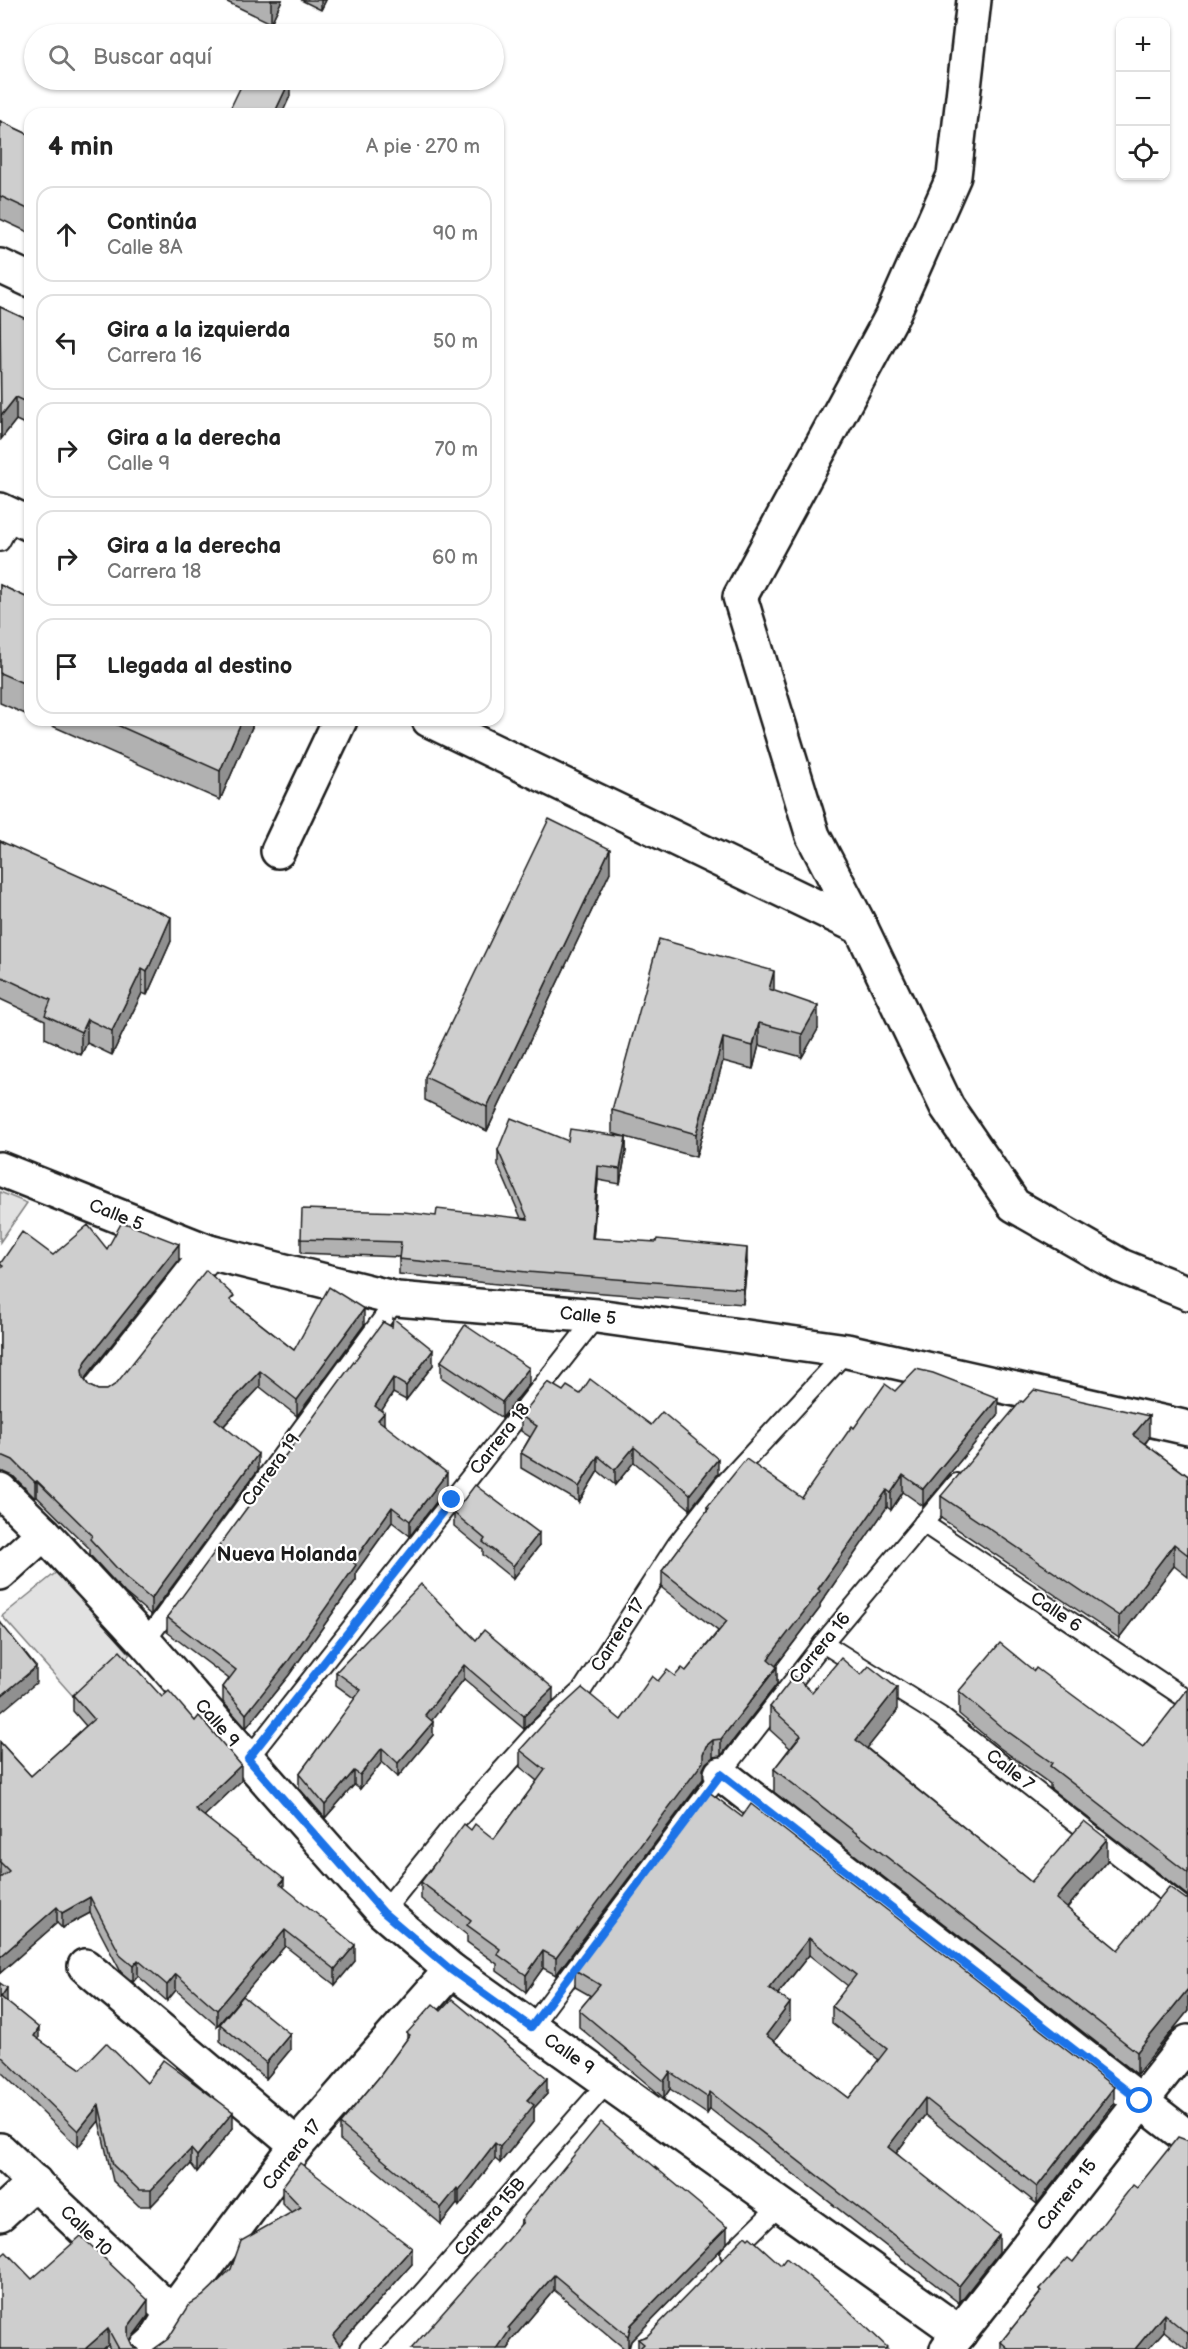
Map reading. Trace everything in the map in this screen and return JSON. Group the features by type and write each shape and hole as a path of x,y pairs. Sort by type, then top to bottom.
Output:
{"street":[{"path":"974,0 954,176 892,316 740,597 813,836 861,928 947,1107 1014,1205 1121,1266 1188,1293"},
{"path":"0,266 24,277"},
{"path":"278,851 337,726"},
{"path":"441,726 861,928"},
{"name":"Calle 5","path":"0,1169 209,1252 397,1299 597,1316 846,1351 1025,1400 1188,1428"},
{"path":"101,1388 209,1252"},
{"name":"Calle 9","path":"0,1490 44,1533 145,1642 383,1912 451,1970 780,2205 953,2341"},
{"path":"0,1573 44,1533"},
{"path":"721,1774 1188,2138"},
{"path":"85,1966 297,2145"},
{"name":"Carrera 17","path":"154,2346 172,2313 297,2145 451,1970"},
{"name":"Carrera 15","path":"953,2341 1188,2042"},
{"name":"Calle 10","path":"0,2150 172,2313"},
{"path":"0,2214 35,2182"}],"lane":[{"name":"Carrera 19","path":"145,1642 397,1299"},
{"name":"Carrera 18","path":"248,1759 597,1316"},
{"name":"Carrera 17","path":"383,1912 457,1820 539,1729 582,1690 677,1544 723,1485 846,1351"},
{"name":"Carrera 16","path":"531,2027 721,1774 823,1643 967,1471"},
{"name":"Calle 6","path":"923,1523 1188,1700"},
{"name":"Calle 7","path":"823,1643 940,1716 1188,1910"},
{"name":"Carrera 15B","path":"369,2349 417,2299 608,2082"},
{"path":"721,2264 780,2205"}],"shaded area":[{"path":"0,1192 27,1203 0,1242"},
{"path":"58,1571 130,1654 80,1704 2,1616"}],"building":[{"path":"239,90 285,90 277,108 230,108"},
{"path":"0,121 24,132 24,207 0,196"},
{"path":"0,307 24,318 24,401 16,397 1,416"},
{"path":"0,585 24,596 24,683 0,673"},
{"path":"119,726 239,726 220,771"},
{"path":"549,819 610,849 487,1107 425,1077"},
{"path":"0,841 171,917 147,972 142,969 112,1031 87,1019 81,1032 45,1015 51,1000 0,976"},
{"path":"659,939 774,971 769,989 818,1006 802,1034 759,1023 753,1046 723,1038 696,1134 612,1110"},
{"path":"511,1118 568,1141 570,1129 626,1137 620,1169 598,1166 592,1238 656,1242 657,1239 747,1248 743,1289 527,1272 399,1259 401,1242 301,1239 302,1209 404,1212 436,1216 437,1209 528,1219 498,1150"},
{"path":"122,1222 179,1244 86,1361 82,1370 83,1378 89,1386 98,1390 107,1390 116,1384 206,1270 234,1296 230,1300 294,1350 329,1287 364,1309 297,1400 260,1371 215,1419 258,1454 151,1599 125,1577 90,1539 92,1535 37,1481 35,1482 13,1460 0,1456 0,1269 3,1266 0,1264 22,1232 53,1255 88,1225 107,1249"},
{"path":"393,1318 433,1350 406,1386 393,1378 375,1406 384,1413 378,1420 447,1473 410,1521 392,1507 353,1562 356,1565 289,1660 246,1714 223,1687 236,1670 167,1617 383,1322 392,1327"},
{"path":"465,1325 529,1368 502,1402 441,1361"},
{"path":"916,1369 933,1373 998,1398 923,1489 903,1475 891,1493 887,1490 818,1589 820,1591 768,1659 777,1667 721,1739 713,1740 706,1746 703,1762 556,1958 543,1951 526,1975 497,1954 500,1949 467,1925 471,1920 421,1882 464,1824 471,1830 475,1824 494,1839 545,1770 520,1750 547,1720 582,1688 621,1720 652,1676 658,1681 667,1670 675,1676 682,1668 686,1671 727,1621 662,1571 709,1508 707,1507 746,1459 802,1498 852,1426 854,1428 885,1384 895,1391"},
{"path":"590,1379 651,1425 662,1412 718,1459 690,1494 634,1447 615,1470 598,1456 579,1487 521,1453 537,1426 521,1416 548,1382 563,1391 567,1386 580,1394"},
{"path":"1034,1390 1149,1416 1133,1435 1188,1476 1188,1555 1174,1544 1119,1616 941,1496 1021,1401 1023,1402"},
{"path":"475,1485 539,1533 513,1566 483,1542 485,1539 454,1513"},
{"path":"421,1584 476,1640 484,1630 553,1688 524,1716 464,1665 425,1715 433,1722 398,1763 382,1748 360,1775 354,1771 325,1805 299,1774 361,1690 336,1672"},
{"path":"0,1622 36,1667 0,1697"},
{"path":"1000,1643 1034,1671 1036,1668 1143,1747 1188,1691 1188,1873 1050,1766 1052,1763 1000,1726 959,1691"},
{"path":"120,1651 162,1697 169,1691 195,1721 199,1716 241,1765 195,1809 284,1879 280,1884 355,1945 335,1969 285,1930 217,2010 176,1974 167,1985 138,1960 133,1966 121,1956 90,1897 62,1913 57,1907 0,1957 0,1878 9,1871 0,1862 0,1742 31,1776 94,1719 73,1695"},
{"path":"841,1658 861,1675 869,1666 897,1688 856,1740 1031,1882 1084,1821 1107,1839 1056,1899 1118,1950 1169,1887 1188,1899 1188,1989 1137,2052 774,1769 801,1735 770,1707 794,1676 812,1692"},
{"path":"709,1792 742,1817 751,1804 1114,2087 1037,2187 925,2098 888,2147 999,2235 959,2286 710,2092 707,2097 670,2072 664,2081 579,2010 600,1985 575,1970","holes":["809,1938 856,1975 832,2006 887,2049 849,2098 766,2035 790,2003 769,1988"]},
{"path":"0,1983 7,1988 1,1997 39,2028 34,2036 81,2069 106,2043 147,2083 163,2060 233,2112 197,2156 191,2149 151,2190 139,2190 113,2165 99,2105 78,2131 0,2055"},
{"path":"243,1996 290,2034 266,2063 220,2024"},
{"path":"452,1999 547,2078 527,2100 534,2105 500,2147 495,2143 459,2190 457,2188 441,2208 340,2124 380,2076 410,2035 407,2033 433,2004 441,2011"},
{"path":"601,2122 727,2227 631,2325 628,2336 554,2275 508,2328 510,2330 497,2349 411,2349 523,2222 521,2220"},
{"path":"1178,2137 1188,2140 1188,2334 1164,2314 1135,2349 1009,2349 1001,2342 1042,2291 1040,2289 1068,2258 1073,2262 1133,2185 1137,2188"},
{"path":"300,2163 412,2248 333,2336 342,2349 154,2349 168,2339 190,2304 203,2296 231,2269 241,2241 301,2207 282,2187"},
{"path":"81,2236 148,2300 128,2327 128,2336 132,2345 137,2349 119,2349 108,2329 85,2349 0,2349 0,2257 6,2252 32,2279"},
{"path":"745,2236 748,2239 750,2237 781,2265 786,2258 840,2302 887,2347 885,2349 639,2349 644,2344 638,2339 647,2336"}],"district":[{"name":"Nueva Holanda","path":"287,1555"}],"route":[{"path":"452,1500 248,1759 383,1912 451,1970 531,2027 721,1774 1140,2101"}]}
